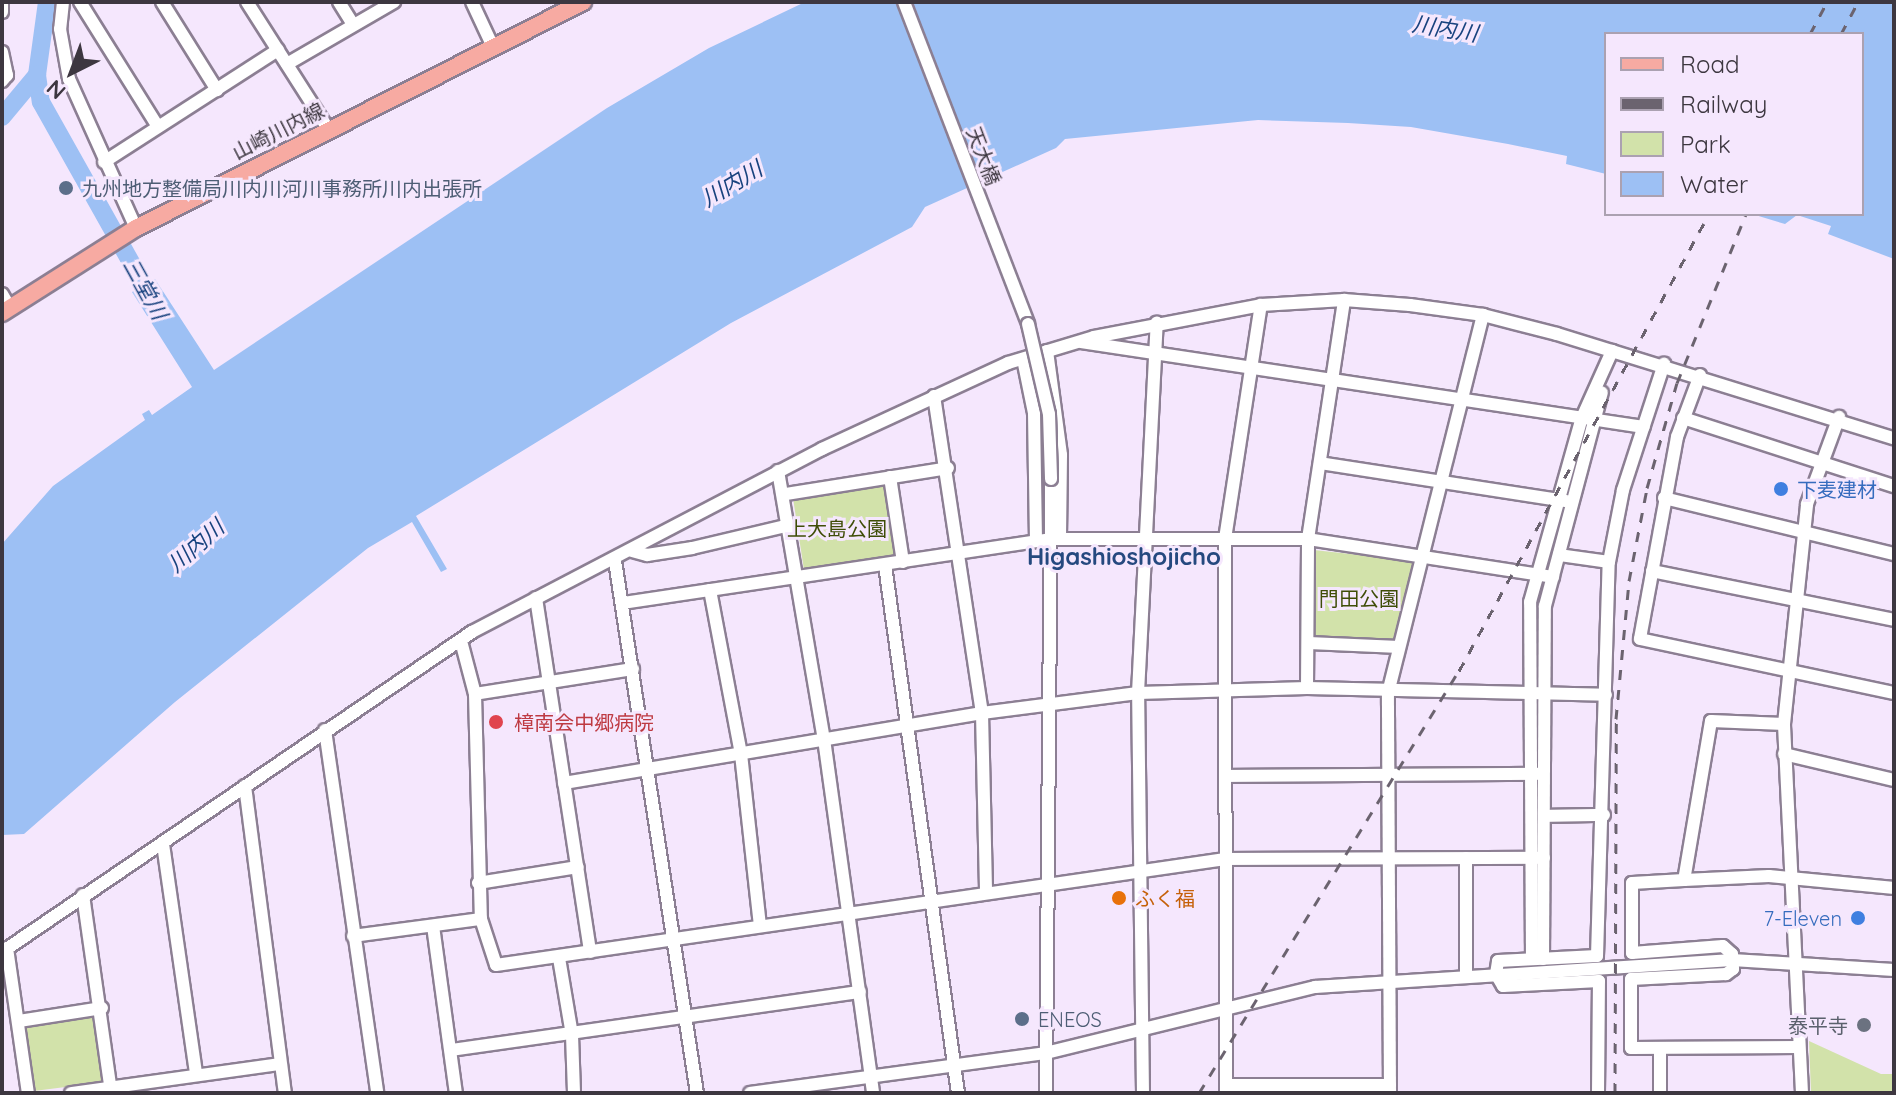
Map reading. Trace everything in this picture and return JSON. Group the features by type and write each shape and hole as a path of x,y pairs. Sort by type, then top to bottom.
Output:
{"main road":[{"name":"山崎川内線","path":"5,305 136,228 327,127 583,2"}],"street":[{"path":"2,2 2,12"},
{"path":"63,2 60,29 69,79 136,228"},
{"path":"80,2 158,127"},
{"path":"162,2 217,90"},
{"path":"247,2 327,127"},
{"path":"339,2 352,23"},
{"path":"287,64 352,23 394,2"},
{"path":"472,2 493,47"},
{"name":"天大橋","path":"904,2 1028,324 1049,414 1051,479 1048,540"},
{"path":"104,162 278,50"},
{"path":"2,52 7,75 2,81"},
{"path":"1307,688 1308,539 1344,300"},
{"path":"28,1093 19,1021 5,950 325,730 461,641 536,598 615,561 778,471 934,396 1023,359 1157,322 1261,305 1344,300 1483,315 1664,364 1839,417 1894,438"},
{"path":"1261,305 1225,539 1222,687 1226,1089 1390,1089 1391,775 1388,693 1483,315"},
{"path":"1143,1093 1145,1030 1138,871 1138,693 1142,542 1157,322"},
{"path":"1078,342 1586,422 1644,427"},
{"path":"1047,351 1061,455 1048,540"},
{"path":"1538,959 1530,858 1530,602 1558,501 1612,351"},
{"path":"1023,359 1034,413 1048,540 1046,1093"},
{"path":"1598,1093 1599,981 1503,986 1496,974 1498,961 1597,956 1604,815 1609,562 1623,490 1664,364"},
{"path":"1700,375 1683,418 1664,498 1640,639 1894,693"},
{"path":"934,396 948,468 982,713 986,893"},
{"path":"1802,1093 1791,960 1791,879 1784,724 1807,532 1807,504 1839,417"},
{"path":"1683,418 1894,486"},
{"path":"1538,959 1544,858 1545,606 1574,501 1586,422"},
{"path":"1320,463 1574,501"},
{"path":"786,494 948,468"},
{"path":"778,471 786,494 824,739 873,1093"},
{"path":"890,477 903,562"},
{"path":"1664,498 1894,554"},
{"path":"632,551 647,555 692,548 790,525"},
{"path":"623,603 1048,540 1308,539 1553,577"},
{"path":"1559,555 1609,562"},
{"path":"615,561 650,769 697,1093"},
{"path":"885,565 906,726 958,1064 958,1093"},
{"path":"1652,571 1894,620"},
{"path":"710,590 741,754 760,926"},
{"path":"536,598 552,682 590,952"},
{"path":"461,641 475,694 481,919 496,965 1225,859 1544,858"},
{"path":"1309,643 1399,647"},
{"path":"475,694 633,669"},
{"path":"564,783 982,713 1138,693 1222,687 1388,693 1606,695"},
{"path":"1684,880 1711,721 1784,724"},
{"path":"325,730 377,1093"},
{"path":"1784,754 1894,780"},
{"path":"1225,776 1545,774"},
{"path":"245,786 285,1093"},
{"path":"1544,816 1604,815"},
{"path":"163,844 196,1073"},
{"path":"1466,858 1466,976"},
{"path":"478,883 578,867"},
{"path":"1732,960 1723,946 1632,953 1632,883 1791,879 1894,888"},
{"path":"83,895 102,1008 110,1085"},
{"path":"353,936 481,919"},
{"path":"433,926 456,1093"},
{"path":"559,958 572,1035 574,1093"},
{"path":"1732,960 1726,974 1631,979 1631,1048 1799,1047"},
{"path":"750,1093 873,1079 1046,1053 1315,987 1732,960 1791,960 1894,970"},
{"path":"451,1050 687,1019 860,992"},
{"path":"19,1021 102,1008"},
{"path":"1660,1049 1660,1093"},
{"path":"71,1093 196,1073 280,1064"}],"green space":[{"name":"上大島公園","path":"887,483 898,558 804,570 793,498"},
{"name":"門田公園","path":"1314,550 1414,561 1395,642 1314,640"},
{"path":"98,1016 105,1082 34,1091 25,1025"},
{"path":"1809,1041 1881,1074 1894,1074 1894,1093 1811,1093"}],"water":[{"name":"川内川","path":"805,2 1894,2 1894,259 1828,234 1831,226 1800,216 1864,216 1864,32 1604,32 1604,174 1566,164 1567,156 1411,127 1258,120 1065,139 1056,148 925,207 912,227 731,323 416,516 447,569 441,572 412,522 368,548 175,702 24,834 2,835 2,544 53,486 145,420 142,414 149,410 152,415 192,387 132,292 155,279 214,370 607,108 709,48"},
{"path":"1759,216 1796,216 1785,224"}],"waterway":[{"name":"三堂川","path":"47,2 37,75 41,102 155,305"},
{"name":"三堂川","path":"2,117 37,75"}],"railway":[{"path":"1811,32 1827,2"},
{"path":"1842,32 1858,2"},
{"path":"1199,1093 1459,671 1708,216"},
{"path":"1615,1093 1616,719 1629,581 1647,488 1677,383 1745,216"}],"place":[{"name":"九州地方整備局川内川河川事務所川内出張所","path":"66,188"},
{"name":"下麦建材","path":"1781,489"},
{"name":"樟南会中郷病院","path":"496,722"},
{"name":"ふく福","path":"1119,898"},
{"name":"7-Eleven","path":"1858,918"},
{"name":"ENEOS","path":"1022,1019"},
{"name":"泰平寺","path":"1864,1025"}],"district":[{"name":"Higashioshojicho","path":"1124,557"}]}
